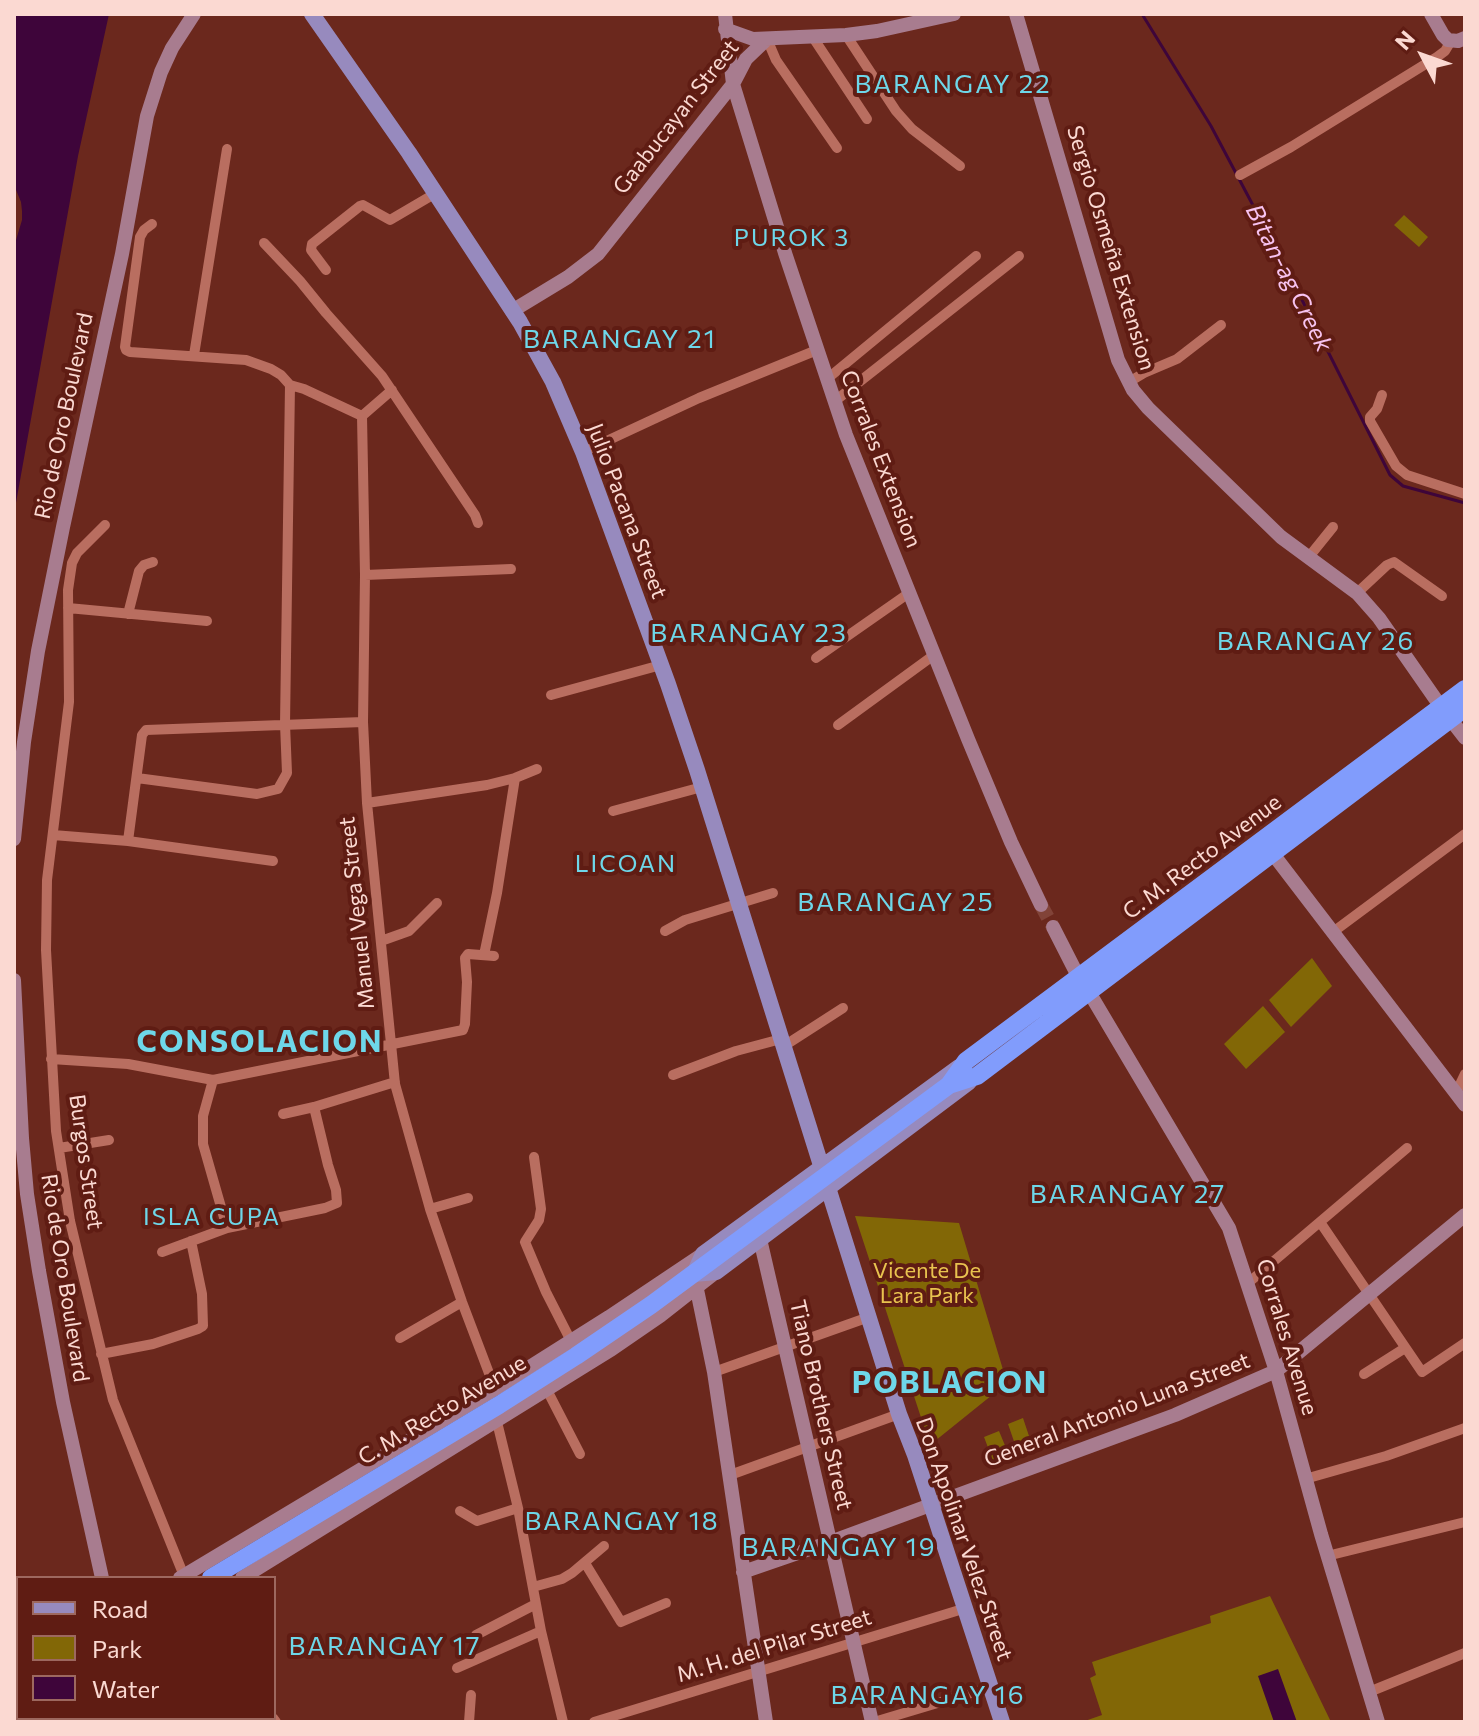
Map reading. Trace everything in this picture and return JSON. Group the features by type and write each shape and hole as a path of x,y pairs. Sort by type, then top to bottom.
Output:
{"highway":[{"name":"C. M. Recto Avenue","path":"1084,985 1273,854 1452,712 1465,689"},
{"name":"C. M. Recto Avenue","path":"214,1576 499,1405 695,1281 881,1136 1452,712"}],"main road":[{"name":"Rio de Oro Boulevard","path":"14,839 38,651 122,254 147,116 166,60 194,14"},
{"name":"Julio Pacana Street","path":"312,14 436,193 512,311 553,382 583,452 661,665 829,1187"},
{"name":"Gaabucayan Street","path":"512,311 568,277 598,254 733,84 746,59 767,39 877,31 954,14"},
{"name":"Sergio Osmeña Extension","path":"1016,14 1118,360 1138,398 1281,537 1357,593 1452,712 1465,738"},
{"path":"1431,14 1443,35 1458,39"},
{"path":"725,22 747,38 767,39"},
{"name":"Corrales Extension","path":"725,22 733,84 854,456 1011,842 1041,905"},
{"path":"1273,854 1460,1099"},
{"path":"1053,927 1084,985"},
{"name":"Rio de Oro Boulevard","path":"14,980 27,1194 66,1417 102,1576"},
{"name":"Corrales Avenue","path":"1084,985 1227,1223 1276,1371 1327,1556 1378,1722"},
{"name":"C. M. Recto Avenue","path":"695,1281 703,1254 822,1167 972,1069"},
{"name":"C. M. Recto Avenue","path":"695,1281 716,1272 760,1239 786,1213 829,1187 972,1069"},
{"name":"Don Apolinar Velez Street","path":"829,1187 899,1414 1002,1722"},
{"path":"786,1213 835,1209"},
{"name":"General Antonio Luna Street","path":"743,1572 1175,1415 1276,1371 1465,1215"},
{"name":"Tiano Brothers Street","path":"760,1239 873,1722"},
{"path":"185,1576 495,1389 703,1254"},
{"path":"245,1576 626,1340 695,1281 714,1372 766,1722"}],"street":[{"path":"846,35 896,111 912,129 960,166"},
{"path":"812,36 867,119"},
{"path":"767,39 776,60 837,148"},
{"path":"1240,175 1437,57 1458,39"},
{"path":"194,355 227,149"},
{"path":"326,270 311,250 312,244 360,206 390,220 436,193"},
{"path":"152,224 140,237 125,347 130,352 246,360 271,369 290,385 362,416 392,390"},
{"path":"264,243 382,376 478,523"},
{"path":"827,379 976,256"},
{"path":"835,401 1019,256"},
{"path":"1129,382 1177,359 1221,325"},
{"path":"583,452 699,398 817,350"},
{"path":"137,778 257,794 278,789 287,773 290,385"},
{"path":"1382,395 1370,421 1396,466 1407,475 1465,494"},
{"name":"Manuel Vega Street","path":"362,416 365,575 363,722 367,803 395,1082 430,1209 495,1389"},
{"name":"Burgos Street","path":"105,525 77,553 72,563 68,590 69,702 47,880 46,950 56,1131 70,1221 118,1415 183,1576"},
{"path":"1308,558 1333,527"},
{"path":"128,614 139,571 153,562"},
{"path":"1357,593 1394,562 1442,596"},
{"path":"365,575 511,569"},
{"path":"816,658 909,593"},
{"path":"68,608 207,621"},
{"path":"838,725 934,655"},
{"path":"551,695 661,665"},
{"path":"128,841 142,735 146,730 363,722"},
{"path":"367,803 487,785 537,769"},
{"path":"51,1059 128,1064 213,1080 463,1030 467,982 465,958 468,954 489,956 515,778"},
{"path":"613,811 702,787"},
{"path":"1333,932 1465,834"},
{"path":"53,835 128,841 273,861"},
{"path":"665,931 685,920 773,893"},
{"path":"381,941 409,931 437,903"},
{"path":"673,1075 739,1051 782,1042 843,1008"},
{"path":"1460,1099 1465,1074"},
{"path":"213,1080 203,1116 203,1144 227,1228"},
{"path":"283,1114 395,1082"},
{"path":"162,1252 227,1228 337,1203 314,1107"},
{"path":"59,1148 109,1140"},
{"path":"1248,1283 1407,1148"},
{"path":"534,1157 541,1209 539,1220 525,1242 571,1341"},
{"path":"430,1209 468,1198"},
{"path":"1320,1222 1422,1372 1465,1343"},
{"path":"101,1354 153,1344 203,1326 202,1294 191,1241"},
{"path":"400,1338 462,1302"},
{"path":"714,1372 869,1317"},
{"path":"1364,1374 1405,1348"},
{"path":"547,1390 580,1454"},
{"path":"730,1475 899,1414"},
{"path":"497,1422 563,1722"},
{"path":"1305,1479 1386,1456 1465,1428"},
{"path":"460,1511 477,1521 518,1508"},
{"path":"1327,1556 1465,1522"},
{"path":"533,1587 562,1579 604,1546"},
{"path":"585,1563 621,1622 666,1603"},
{"path":"476,1635 536,1604"},
{"name":"M. H. del Pilar Street","path":"594,1722 966,1608"},
{"path":"457,1668 541,1631"},
{"path":"1369,1692 1465,1653"},
{"path":"873,1722 991,1687"},
{"path":"469,1722 471,1695"}],"green space":[{"path":"1404,215 1428,237 1419,247 1394,225"},
{"path":"1312,958 1332,986 1291,1027 1269,1000"},
{"path":"1263,1006 1285,1032 1246,1069 1224,1044"},
{"name":"Vicente De Lara Park","path":"855,1216 959,1223 1007,1383 930,1445"},
{"path":"1023,1418 1033,1448 1018,1453 1008,1424"},
{"path":"999,1431 1011,1460 995,1466 984,1437"},
{"path":"1270,1596 1331,1722 1082,1722 1102,1715 1090,1678 1096,1675 1092,1662 1211,1623 1210,1616"}],"water":[{"path":"14,14 109,14 78,156 14,514 14,247 22,211 14,185"},
{"path":"1278,1669 1297,1722 1274,1722 1258,1676"}],"waterway":[{"name":"Bitan-ag Creek","path":"1142,14 1211,126 1390,475 1403,486 1465,503"}],"tunnel":[{"path":"1041,905 1053,927"}],"district":[{"name":"BARANGAY 22","path":"953,84"},
{"name":"PUROK 3","path":"792,238"},
{"name":"BARANGAY 21","path":"620,339"},
{"name":"BARANGAY 23","path":"749,633"},
{"name":"BARANGAY 26","path":"1316,641"},
{"name":"LICOAN","path":"626,864"},
{"name":"BARANGAY 25","path":"896,902"},
{"name":"CONSOLACION","path":"260,1042"},
{"name":"BARANGAY 27","path":"1128,1194"},
{"name":"ISLA CUPA","path":"212,1217"},
{"name":"POBLACION","path":"950,1383"},
{"name":"BARANGAY 18","path":"622,1521"},
{"name":"BARANGAY 19","path":"839,1547"},
{"name":"BARANGAY 17","path":"385,1646"},
{"name":"BARANGAY 16","path":"928,1695"}]}
